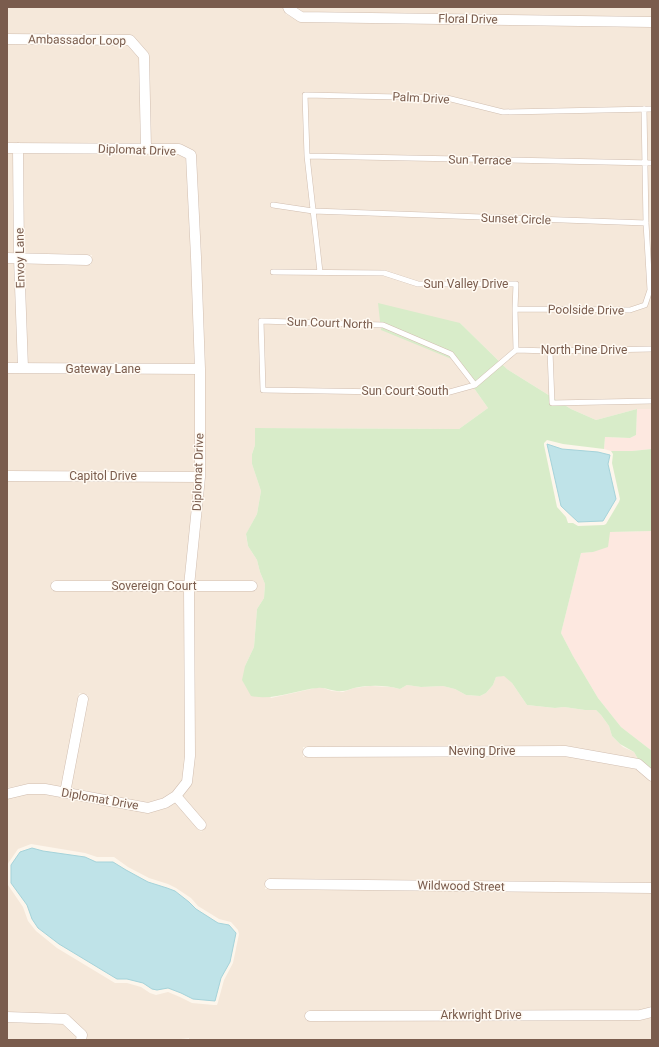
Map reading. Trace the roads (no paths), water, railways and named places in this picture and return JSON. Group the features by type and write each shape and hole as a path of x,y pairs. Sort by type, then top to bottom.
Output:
{"street":[{"name":"Floral Drive","path":"288,7 301,17 652,22"},
{"name":"Ambassador Loop","path":"7,39 130,40 144,56 146,148"},
{"name":"Diplomat Drive","path":"7,148 179,149 191,155 200,369 200,477 189,586 190,756 187,782 176,796 165,803 148,808 36,789 21,790 7,794"},
{"name":"Envoy Lane","path":"18,148 19,258 23,368"},
{"path":"7,258 87,260"},
{"name":"Gateway Lane","path":"7,368 200,369"},
{"name":"Capitol Drive","path":"7,476 200,477"},
{"name":"Sovereign Court","path":"56,586 252,586"},
{"path":"65,793 83,699"},
{"name":"Neving Drive","path":"308,752 565,751 638,764 652,776"},
{"path":"176,796 201,825"},
{"name":"Wildwood Street","path":"270,884 652,888"},
{"name":"Arkwright Drive","path":"310,1016 640,1015 652,1012"},
{"path":"7,1017 65,1019 82,1035 81,1040"}],"lane":[{"name":"Palm Drive","path":"313,211 308,156 305,95 447,98 503,112 652,109"},
{"path":"644,109 646,223"},
{"name":"Sun Terrace","path":"308,156 652,163"},
{"name":"Sunset Circle","path":"273,205 313,211 646,223"},
{"path":"313,211 320,272"},
{"name":"Poolside Drive","path":"515,309 630,310 645,305 650,290 646,223"},
{"name":"Sun Valley Drive","path":"273,272 384,273 418,284 516,284 515,309"},
{"path":"515,309 516,350"},
{"name":"Sun Court North","path":"263,390 260,321 383,325 451,354 475,385"},
{"name":"North Pine Drive","path":"516,350 550,351 652,349"},
{"name":"Sun Court South","path":"263,390 446,392 475,385 516,350"},
{"path":"550,351 552,403 652,401"}],"water":[{"path":"547,444 562,449 598,452 610,455 608,464 616,499 603,521 578,522 561,506"},
{"path":"32,848 85,857 96,862 113,862 148,882 175,891 196,909 218,923 229,925 236,933 230,962 221,978 215,1001 193,999 168,988 157,990 152,989 143,983 127,979 117,979 59,944 38,928 32,919 27,905 11,883 11,865 20,852"}]}
